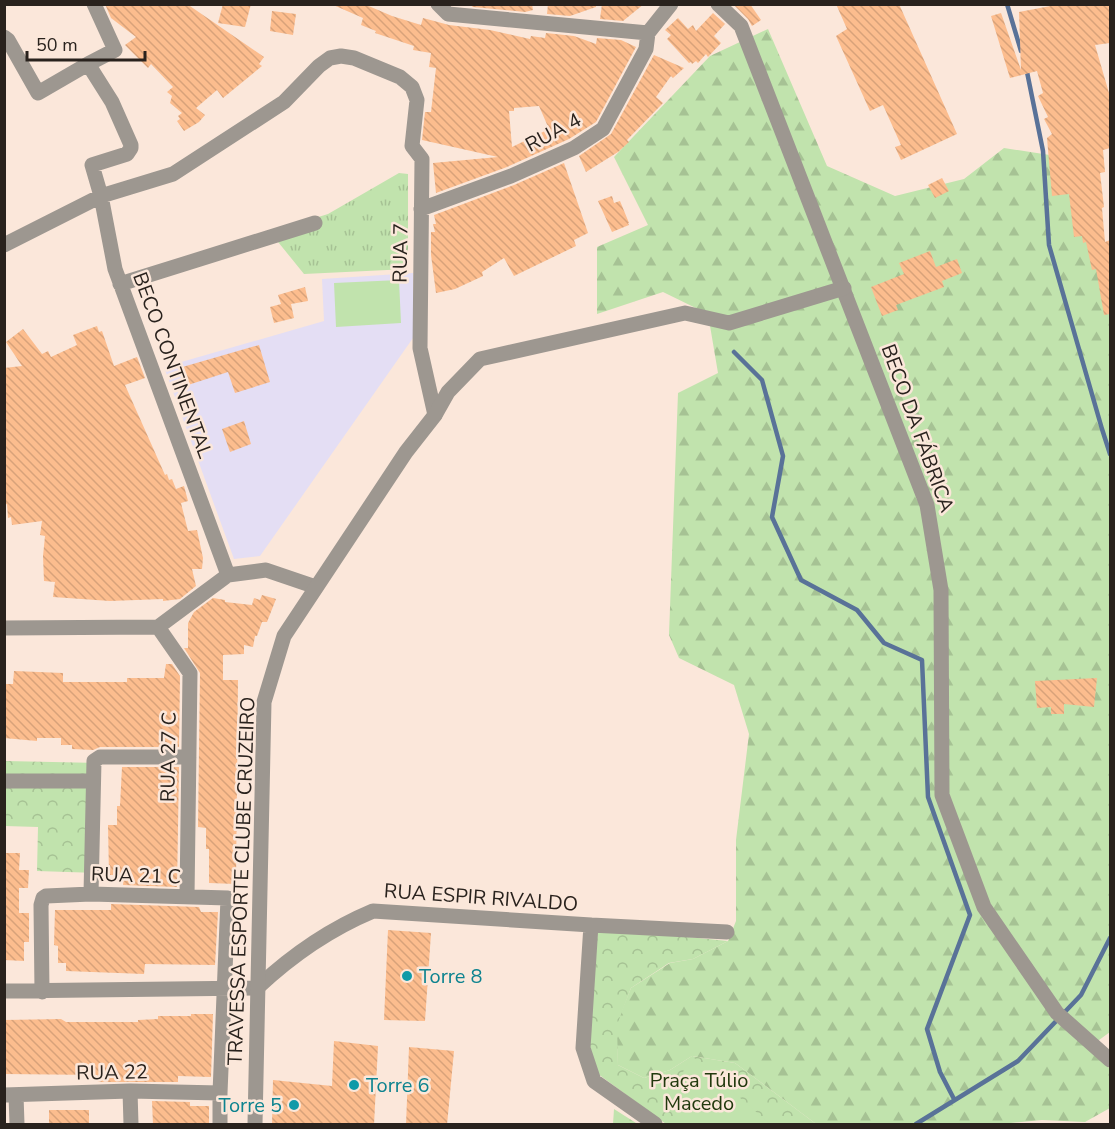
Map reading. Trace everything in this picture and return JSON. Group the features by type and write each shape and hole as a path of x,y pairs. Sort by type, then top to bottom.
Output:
{"street":[{"path":"4,37 8,40 38,93 116,50 94,4"},
{"path":"438,4 448,14 648,33"},
{"name":"RUA 4","path":"422,209 511,176 574,148 603,129 646,49 648,33 670,4"},
{"name":"BECO DA FÁBRICA","path":"718,4 741,26 927,505 941,590 942,795 984,907 1060,1017 1110,1060"},
{"name":"RUA 7","path":"101,196 173,174 284,102 319,66 330,58 341,56 354,58 400,77 412,87 417,100 412,146 422,159 420,348 435,415"},
{"name":"BECO CONTINENTAL","path":"88,64 111,102 131,148 127,154 92,165 101,196 114,269 228,575"},
{"path":"4,245 101,196"},
{"path":"120,284 315,223"},
{"name":"TRAVESSA ESPORTE CLUBE CRUZEIRO","path":"255,1125 264,702 284,636 406,452 435,415 448,392 480,359 685,313 729,324 844,288"},
{"path":"4,628 158,627 228,575 266,570 316,587"},
{"name":"RUA 27 C","path":"158,627 190,673 187,897"},
{"path":"91,894 94,761 100,757 189,757"},
{"path":"4,781 93,781"},
{"name":"RUA 21 C","path":"42,992 40,905 43,898 50,894 228,898 224,989"},
{"name":"RUA ESPIR RIVALDO","path":"257,988 281,965 347,922 373,911 727,932"},
{"path":"591,925 583,1048 594,1081 655,1125"},
{"path":"4,991 257,988"},
{"path":"220,1125 224,989"},
{"path":"130,1091 131,1125"},
{"name":"RUA 22","path":"10,1095 130,1091 220,1093"},
{"path":"10,1095 17,1125"}],"shaded area":[{"path":"413,273 413,338 260,556 234,559 164,367 324,321 322,279"}],"green space":[{"path":"768,29 827,166 895,196 964,179 1004,148 1069,158 1110,263 1110,1032 1095,1043 1110,1070 1110,1108 1085,1122 1042,1120 1001,1124 816,1124 735,1063 692,1056 670,1070 644,1078 618,1065 616,1025 631,988 670,963 693,959 728,941 736,921 736,840 749,734 734,685 679,658 669,635 678,393 718,373 708,314 663,292 597,314 597,247 648,225 614,157 710,56"},
{"path":"399,173 408,174 408,269 304,274 270,232 328,214"},
{"path":"399,280 401,323 336,327 334,283"},
{"path":"5,761 100,763 98,873 37,871 38,827 5,826"},
{"name":"Praça Túlio Macedo","path":"598,928 728,941 693,959 669,963 631,988 617,1025 618,1065 644,1078 670,1070 692,1056 735,1063 816,1124 666,1124 598,1074 588,1047"},
{"path":"692,1056 770,1124 695,1124 665,1104"},
{"path":"614,1109 636,1123 639,1124 613,1124"}],"building":[{"path":"105,4 187,4 264,57 259,64 262,66 223,98 217,90 196,108 205,115 199,122 184,131 177,121 180,119 178,116 182,113 170,103 172,96 167,92 173,87 151,64 148,68 125,45 136,37 111,18"},
{"path":"223,4 251,4 245,27 218,23"},
{"path":"331,4 364,4 421,25 423,18 449,25 490,30 530,39 531,36 545,38 546,33 574,36 596,44 597,38 621,40 636,47 596,122 569,139 507,167 436,193 433,163 498,157 422,140 425,112 431,112 436,68 429,67 431,53 413,50 414,46 375,33 376,31 361,25 363,18","holes":["539,106 549,129 512,147 509,111 514,111 514,108"]},
{"path":"469,4 532,4 533,10 525,12 473,7"},
{"path":"548,4 596,4 596,7 570,16 547,14"},
{"path":"602,4 644,4 623,21 600,19"},
{"path":"733,4 750,4 761,20 752,26"},
{"path":"836,4 899,4 957,134 901,160 895,147 901,145 883,105 870,111 836,36 847,29"},
{"path":"1061,4 1110,4 1110,43 1095,45 1109,93 1110,108 1110,148 1103,150 1105,172 1100,173 1105,242 1110,240 1110,314 1104,315 1096,269 1092,270 1086,242 1083,243 1082,236 1074,237 1069,194 1052,196 1047,138 1052,134 1044,119 1048,117 1038,96 1043,93 1037,71 1010,78 991,16 1001,13 1021,70 1019,12"},
{"path":"272,11 296,14 293,35 270,31"},
{"path":"713,13 725,24 714,36 721,43 708,57 706,54 698,63 696,61 689,63 667,39 671,35 665,30 678,18 688,29 693,25 696,31"},
{"path":"654,55 684,68 673,78 671,76 656,97 663,103 627,140 629,142 618,152 586,172 579,156 611,134"},
{"path":"564,163 588,233 574,240 576,246 514,276 504,258 482,272 483,276 455,289 436,293 431,255 431,232 435,232 433,224 436,224 434,215 514,185"},
{"path":"942,178 949,191 935,198 928,185"},
{"path":"612,196 614,203 620,201 629,225 612,232 598,201"},
{"path":"930,251 936,267 957,259 962,273 942,281 944,287 896,305 898,310 882,316 871,287 904,274 899,263"},
{"path":"305,287 308,301 291,304 294,318 274,323 270,307 281,304 278,295"},
{"path":"97,326 99,332 102,331 114,366 137,357 145,378 125,385 165,475 167,474 169,480 172,479 176,489 184,486 188,501 181,503 188,531 197,530 203,558 202,569 192,569 196,586 180,599 110,601 53,597 55,582 44,581 45,536 40,535 42,521 12,525 11,517 8,518 7,504 4,505 4,368 22,366 6,342 23,329 42,354 48,351 51,357 77,345 73,335"},
{"path":"259,345 270,382 235,393 228,372 185,386 179,368"},
{"path":"244,421 251,444 230,452 222,429"},
{"path":"262,595 276,599 267,622 262,622 255,636 253,647 244,645 244,654 223,655 223,680 238,680 236,884 209,883 209,849 206,849 206,828 198,827 200,673 184,648 188,648 188,623 194,612 213,598 225,600 225,602 252,605 254,598 260,600"},
{"path":"166,664 172,664 180,676 179,747 72,749 72,745 61,745 61,738 37,738 37,741 4,738 4,684 13,684 14,671 63,673 63,682 127,682 127,678 164,678"},
{"path":"1097,678 1094,707 1064,704 1064,714 1051,714 1051,707 1037,708 1035,681"},
{"path":"122,767 179,767 177,887 123,885 124,875 109,875 108,825 117,825"},
{"path":"4,853 20,853 19,870 29,870 28,888 19,888 19,913 29,913 29,942 24,942 24,961 4,960"},
{"path":"111,904 199,907 201,912 218,912 215,965 145,964 144,974 66,971 66,963 58,963 58,946 54,945 55,910 111,910"},
{"name":"Torre 8","path":"388,930 431,933 425,1021 384,1020"},
{"path":"191,1014 213,1014 211,1077 178,1076 178,1082 97,1082 97,1075 4,1074 4,1020 61,1019 66,1022 138,1022 138,1020 158,1019 158,1016 191,1016"},
{"path":"334,1041 378,1046 374,1125 272,1125 273,1080 332,1086"},
{"path":"409,1047 454,1051 447,1125 406,1125"},
{"path":"152,1101 190,1102 190,1106 209,1106 209,1123 153,1125"},
{"path":"49,1110 89,1110 89,1125 49,1125"}],"waterway":[{"path":"1007,4 1021,51"},
{"path":"1026,67 1043,151 1049,245 1110,454"},
{"path":"734,352 762,380 783,456 772,517 801,580 857,610 884,643 922,660 928,797 970,915 927,1029 940,1072 954,1099"},
{"path":"916,1124 1018,1061 1081,995 1110,938"}],"place":[{"name":"Torre 8","path":"407,976"},
{"name":"Torre 6","path":"354,1085"},
{"name":"Torre 5","path":"294,1105"}]}
